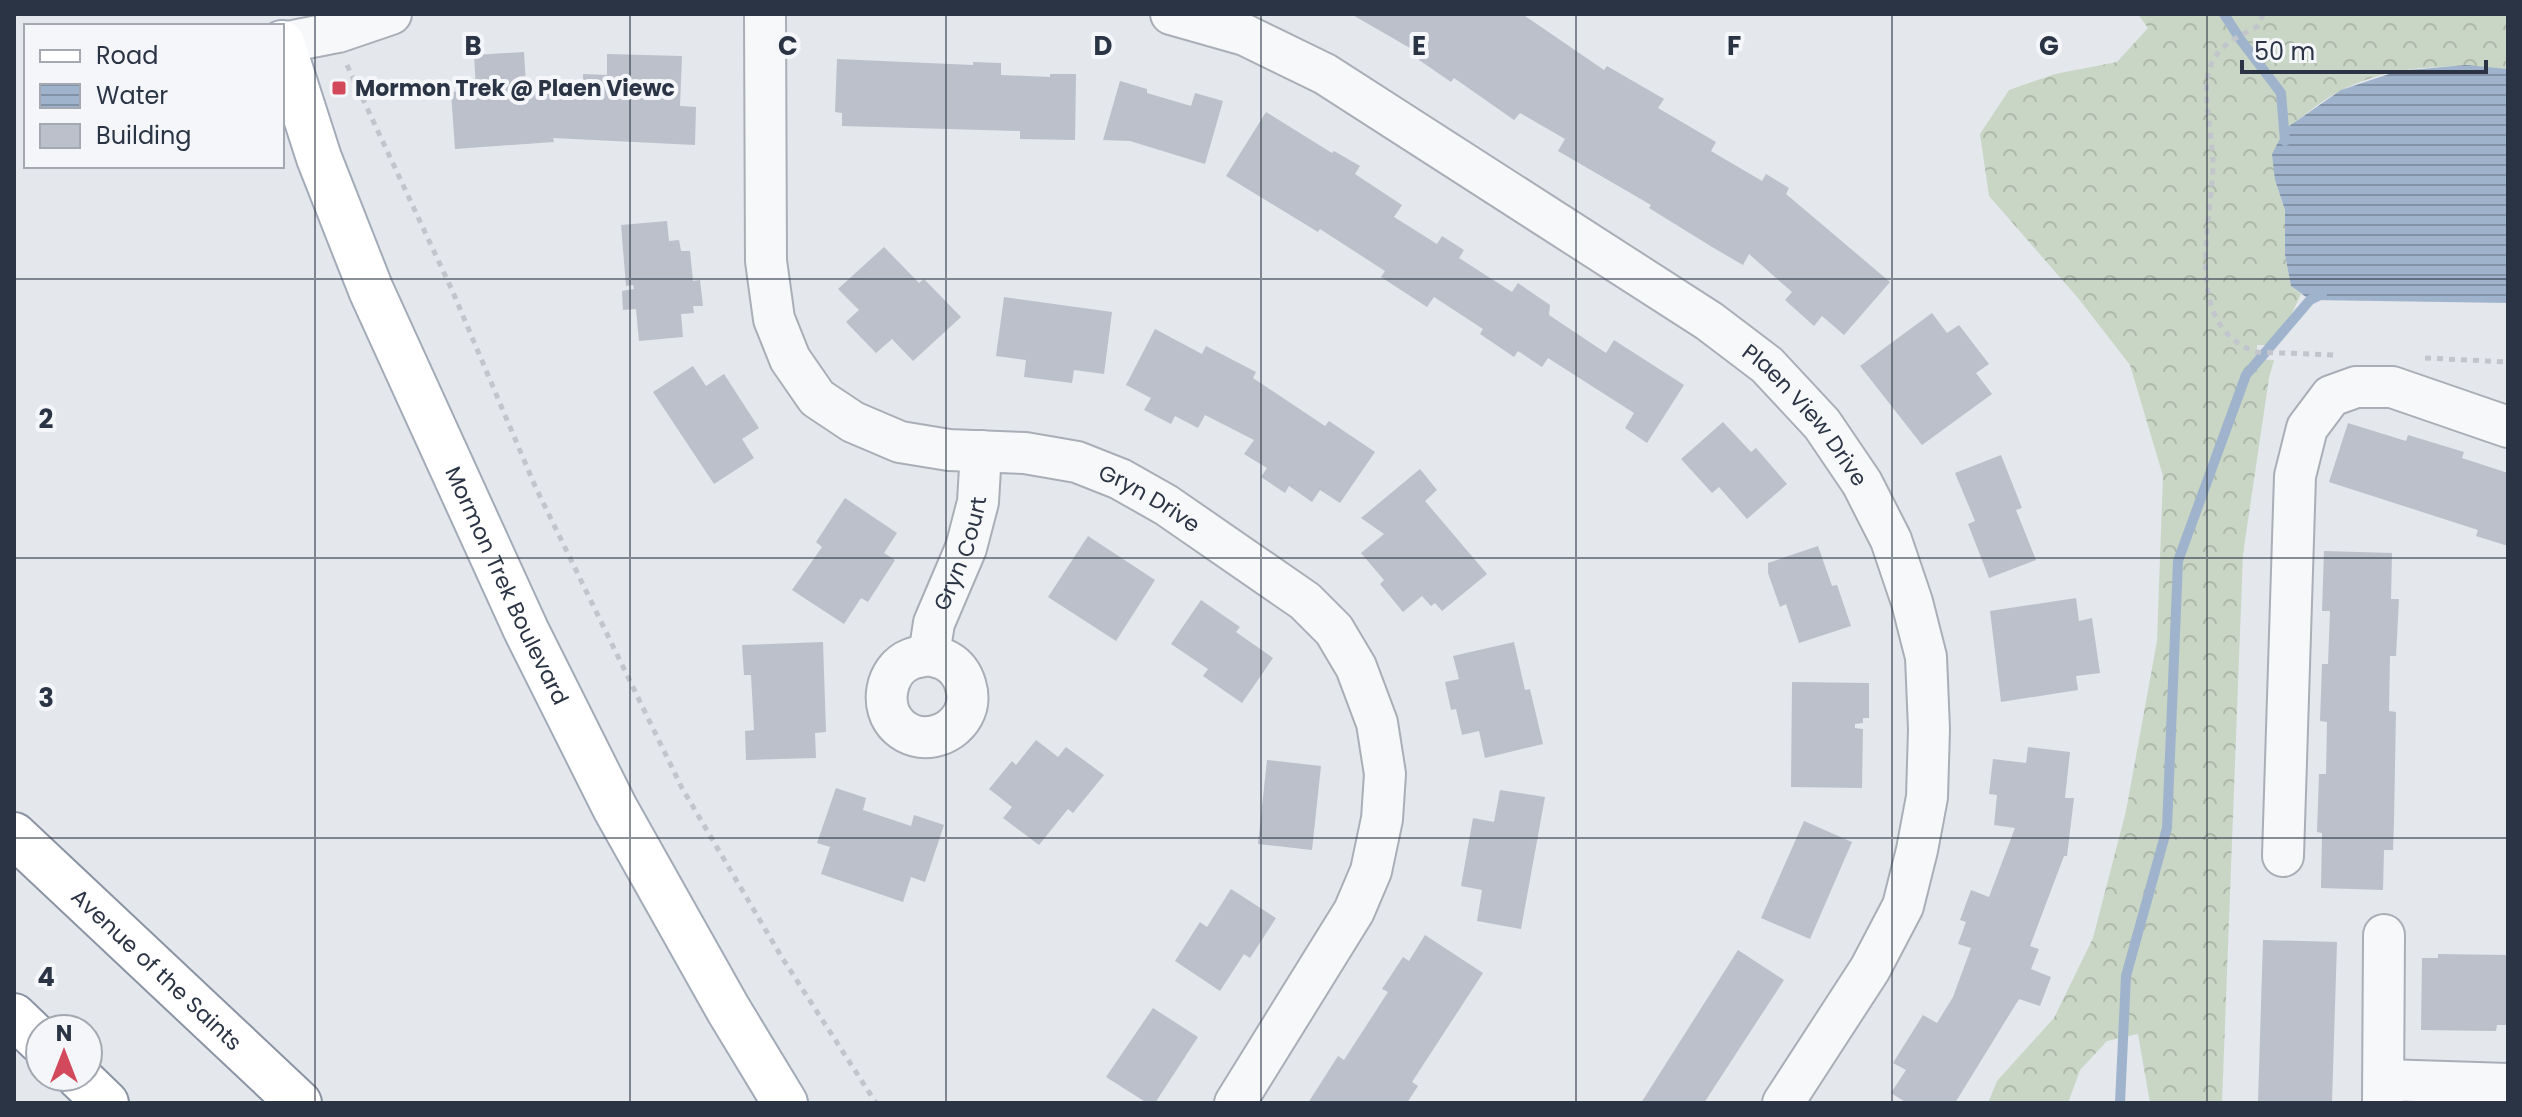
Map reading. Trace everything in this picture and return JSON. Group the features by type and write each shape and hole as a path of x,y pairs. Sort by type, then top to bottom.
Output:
{"main road":[{"name":"Mormon Trek Boulevard","path":"284,49 319,158 371,290 526,630 615,808 728,1009 785,1103"},
{"name":"Avenue of the Saints","path":"14,835 299,1103"}],"street":[{"path":"284,43 338,32 391,14"},
{"name":"Gryn Drive","path":"765,14 766,261 774,319 790,359 817,398 853,422 900,442 949,450 1025,453 1077,462 1120,479 1155,498 1305,601 1334,630 1356,667 1377,723 1385,774 1382,819 1371,871 1354,911 1235,1103"},
{"name":"Plaen View Drive","path":"1171,14 1245,35 1325,74 1709,321 1767,365 1822,424 1862,483 1891,540 1926,657 1927,797 1903,906 1870,969 1783,1103"},
{"path":"2283,856 2295,476 2307,428 2331,396 2356,387 2392,387 2508,427"},
{"name":"Gryn Court","path":"929,655 934,623 966,548 978,502 981,451"},
{"path":"2384,935 2383,1092 2508,1084"}],"path":[{"path":"2263,14 2258,26 2221,47 2207,76 2213,163 2204,242 2210,302 2224,331 2256,352 2301,353"},
{"path":"338,32 343,58 452,290 535,486 682,788 781,956 876,1103"}],"green space":[{"path":"2138,14 2508,14 2508,69 2444,67 2381,75 2335,94 2285,129 2275,180 2285,210 2285,255 2291,286 2301,294 2277,345 2257,345 2257,359 2274,360 2243,554 2222,1103 2150,1103 2138,1034 2107,1041 2080,1070 2068,1103 1988,1103 1997,1081 2054,1018 2093,938 2126,811 2157,641 2163,476 2130,365 2078,298 1989,196 1980,134 2009,90 2055,74 2117,62 2148,28"}],"water":[{"path":"2466,65 2508,69 2508,303 2310,300 2291,286 2285,255 2285,210 2275,180 2272,154 2285,129 2341,90 2398,71"}],"building":[{"path":"1351,14 1522,14 1604,70 1607,66 1664,99 1658,108 1716,142 1711,151 1762,181 1766,174 1789,188 1786,194 1890,282 1844,335 1822,316 1814,326 1785,300 1792,292 1749,254 1743,265 1712,247 1649,208 1651,205 1558,151 1565,139 1520,113 1514,120 1454,78 1451,82 1419,60 1422,55"},
{"path":"524,52 526,86 583,84 583,74 607,75 607,54 682,56 680,106 696,107 695,145 553,138 554,142 455,149 451,92 476,90 474,55"},
{"path":"837,59 973,65 973,62 1001,63 1001,75 1050,77 1050,74 1076,74 1075,140 1020,139 1020,131 842,126 842,113 835,112"},
{"path":"1120,81 1191,106 1195,93 1223,101 1205,164 1130,141 1103,140"},
{"path":"1266,112 1332,153 1334,151 1360,166 1355,174 1402,205 1394,217 1437,244 1442,236 1464,250 1459,258 1512,292 1518,283 1550,305 1549,315 1606,353 1614,340 1684,385 1647,443 1625,428 1634,413 1548,358 1542,367 1518,351 1514,357 1480,334 1483,329 1434,297 1427,307 1381,277 1385,271 1320,229 1318,232 1226,176"},
{"path":"667,221 669,241 679,240 681,251 690,251 693,281 700,280 703,306 693,306 694,313 681,314 683,337 639,341 636,309 623,310 622,291 634,289 633,285 626,286 621,225"},
{"path":"884,247 919,283 924,279 961,317 913,361 892,339 876,353 846,322 859,310 838,289"},
{"path":"1004,297 1112,312 1104,374 1074,370 1072,383 1024,377 1026,360 996,356"},
{"path":"1932,313 1947,333 1959,325 1989,364 1976,373 1992,394 1922,445 1860,366"},
{"path":"1155,329 1202,354 1206,346 1256,372 1253,378 1325,426 1329,421 1375,452 1340,503 1320,490 1312,502 1289,486 1285,493 1261,477 1267,468 1244,454 1254,440 1205,415 1198,428 1175,416 1171,424 1144,410 1151,398 1126,385"},
{"path":"693,366 706,386 724,374 759,428 742,439 754,458 714,484 653,392"},
{"path":"1723,422 1751,452 1756,448 1787,484 1747,519 1719,487 1712,493 1681,459"},
{"path":"2348,423 2406,441 2408,435 2464,452 2462,458 2508,473 2508,546 2476,536 2478,530 2329,482"},
{"path":"2001,455 2022,508 2016,510 2036,560 1989,578 1968,524 1975,521 1955,473"},
{"path":"1420,469 1437,490 1425,501 1487,574 1442,611 1435,603 1431,606 1422,596 1403,612 1380,584 1384,580 1361,553 1384,534 1361,518"},
{"path":"845,498 897,533 884,553 895,560 868,602 861,598 844,624 792,590 822,547 816,542"},
{"path":"1088,536 1155,580 1116,641 1048,597"},
{"path":"1818,546 1832,586 1837,585 1851,626 1799,643 1786,604 1780,607 1768,573 1768,563"},
{"path":"2324,551 2392,553 2391,599 2399,599 2396,656 2390,656 2389,711 2396,712 2394,821 2393,850 2384,850 2383,890 2321,888 2322,833 2317,832 2319,774 2326,774 2327,722 2320,721 2322,664 2328,664 2330,611 2322,611"},
{"path":"2076,598 2079,621 2092,618 2100,673 2076,676 2078,690 2001,702 1990,611"},
{"path":"1201,600 1240,627 1236,632 1273,658 1242,703 1203,676 1208,669 1171,644"},
{"path":"823,642 826,732 815,733 816,758 746,760 745,731 754,730 751,675 744,675 742,645"},
{"path":"1514,642 1525,690 1530,689 1543,744 1485,758 1479,731 1462,735 1456,709 1451,710 1445,682 1459,679 1453,656"},
{"path":"1792,682 1869,683 1869,718 1855,724 1855,728 1863,729 1862,788 1791,787"},
{"path":"1036,740 1058,757 1066,747 1104,775 1073,813 1068,809 1039,845 1003,818 1012,807 989,789 1012,761 1016,765"},
{"path":"2028,747 2070,752 2065,798 2074,798 2067,856 2064,856 2030,946 2039,949 2031,969 2051,977 2040,1006 2019,999 1955,1103 1907,1103 1891,1093 1906,1070 1893,1063 1923,1015 1937,1023 1953,997 1971,948 1958,944 1966,922 1960,920 1971,890 1989,897 2015,828 1994,825 1997,795 1989,794 1993,759 2026,763"},
{"path":"1267,760 1321,766 1312,850 1258,844"},
{"path":"836,788 866,798 863,810 911,826 914,815 944,825 925,882 911,877 903,902 821,874 830,847 817,843"},
{"path":"1500,790 1545,797 1521,929 1477,921 1482,890 1461,886 1473,818 1494,822"},
{"path":"1804,821 1852,842 1810,939 1761,918"},
{"path":"1231,889 1276,918 1250,958 1244,954 1220,991 1175,961 1200,922 1207,927"},
{"path":"1425,935 1483,973 1412,1082 1418,1086 1407,1103 1308,1103 1338,1056 1344,1060 1388,992 1382,989 1403,957 1409,961"},
{"path":"2263,940 2337,942 2332,1103 2258,1103"},
{"path":"1738,950 1784,980 1704,1103 1641,1103"},
{"path":"2438,954 2508,955 2508,1025 2497,1025 2496,1031 2421,1030 2422,958 2438,958"},
{"path":"1153,1008 1198,1037 1155,1103 1147,1103 1106,1077"}],"waterway":[{"path":"2224,14 2281,93 2285,141"},
{"path":"2120,1103 2126,976 2167,828 2178,561 2246,375 2310,300 2322,294"}],"place":[{"name":"Mormon Trek @ Plaen Viewc","path":"339,88"}]}
